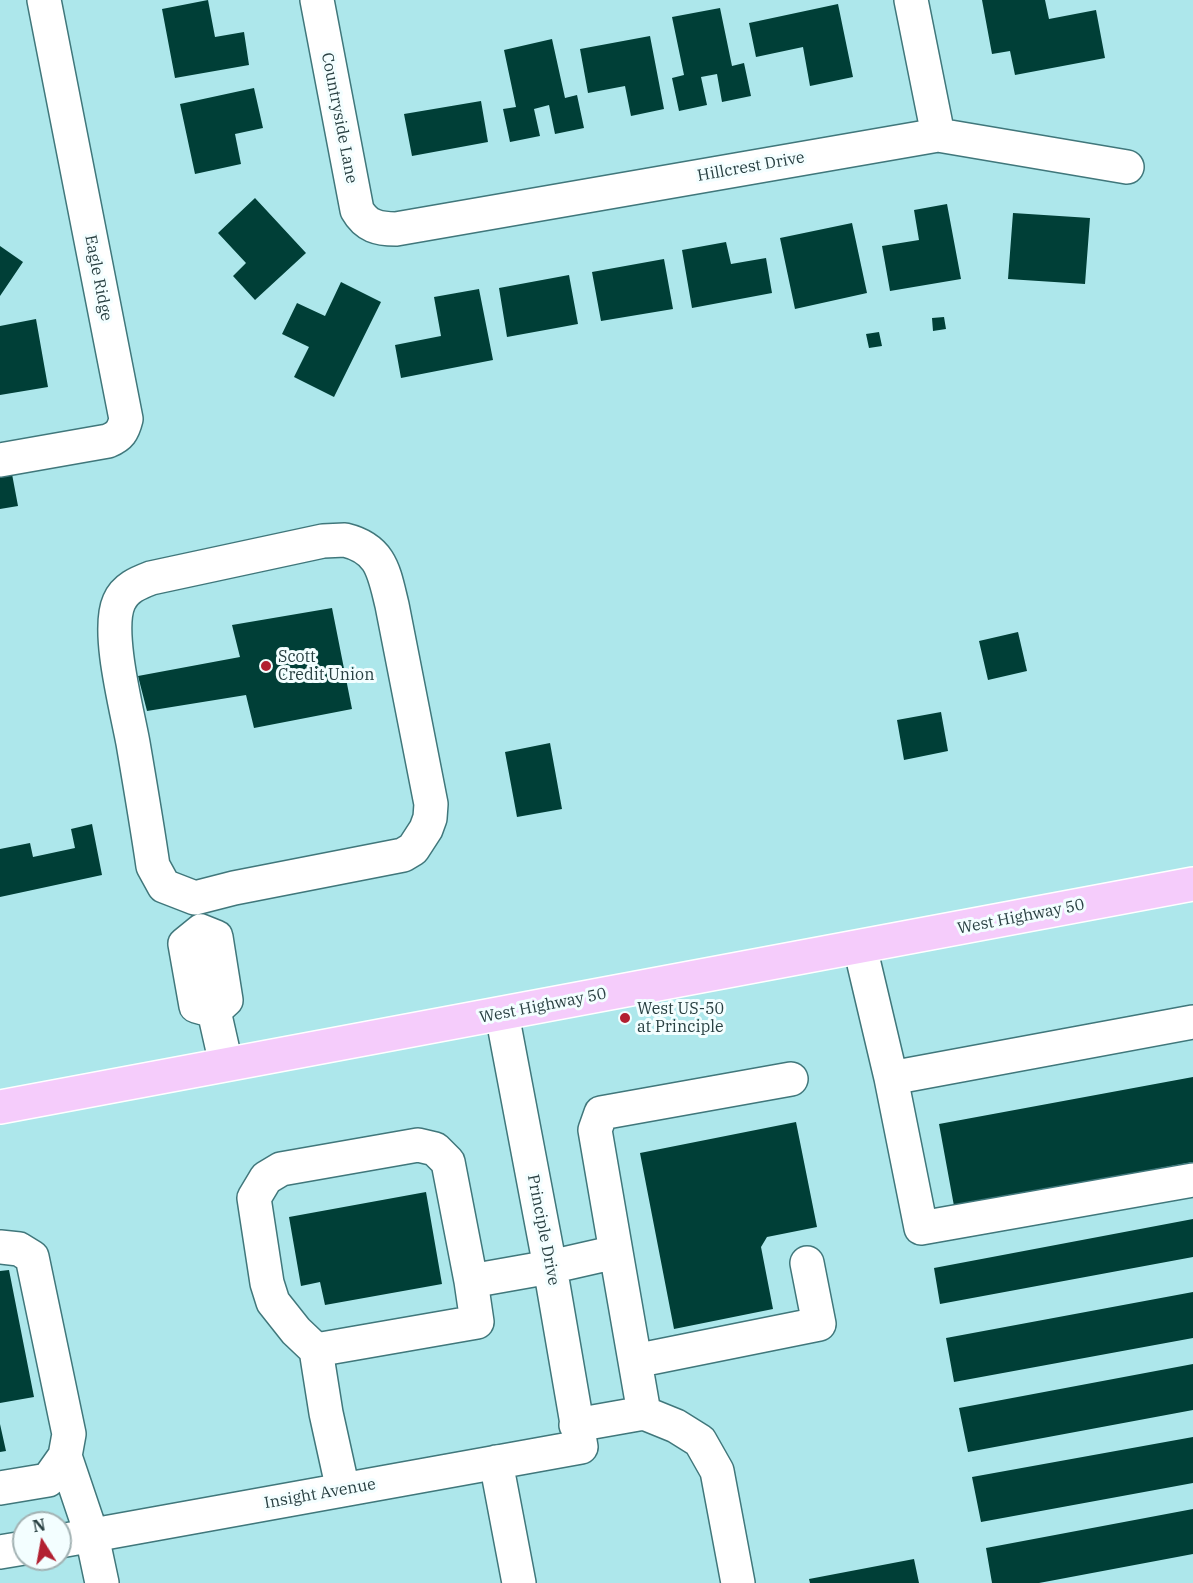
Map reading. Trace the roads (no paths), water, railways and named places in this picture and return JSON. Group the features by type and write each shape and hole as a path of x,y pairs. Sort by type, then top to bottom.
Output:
{"main road":[{"name":"West Highway 50","path":"0,1107 1193,884"}],"street":[{"name":"Eagle Ridge","path":"0,460 108,441 117,437 123,430 126,419 44,0"},
{"name":"Countryside Lane","path":"317,0 357,210 361,217 375,228"},
{"path":"911,0 938,135"},
{"name":"Hillcrest Drive","path":"375,228 396,229 938,135 1127,167"},
{"path":"345,540 357,543 369,550 379,561 392,605 431,804 426,829 413,849 403,855 234,888 195,898 164,886 153,866 116,639 115,626 119,602 127,590 135,584 151,578 323,541 345,540"},
{"path":"195,898 201,930 216,937 226,1000 214,1011 226,1064"},
{"path":"860,947 891,1078 921,1228 1193,1180"},
{"name":"Principle Drive","path":"502,1014 550,1267 578,1436"},
{"path":"891,1078 1193,1022"},
{"path":"738,1583 717,1470 700,1441 676,1426 644,1413 594,1130 601,1113 791,1079"},
{"path":"316,1350 477,1322 448,1162 435,1149 418,1145 281,1169 266,1178 254,1198 267,1283 273,1302 296,1331 316,1350 326,1413 343,1490"},
{"path":"0,1247 19,1249 32,1257 69,1434 65,1456 48,1480 0,1488"},
{"path":"471,1281 616,1252"},
{"path":"635,1361 819,1324 807,1263"},
{"name":"Insight Avenue","path":"72,1539 496,1462 644,1413"},
{"path":"65,1456 92,1536 102,1583"},
{"path":"496,1462 519,1583"}],"place":[{"name":"Scott Credit Union","path":"266,666"},
{"name":"West US-50 at Principle","path":"625,1018"}]}
